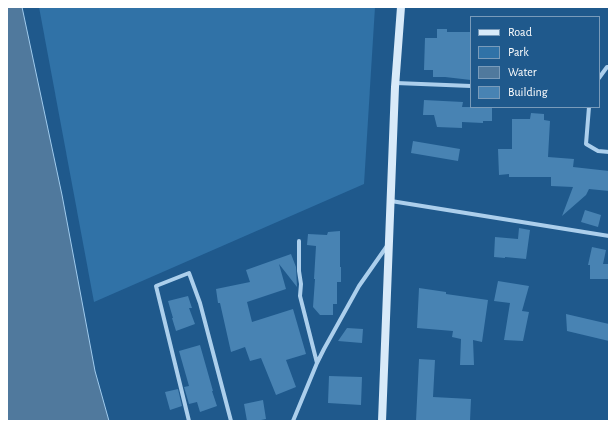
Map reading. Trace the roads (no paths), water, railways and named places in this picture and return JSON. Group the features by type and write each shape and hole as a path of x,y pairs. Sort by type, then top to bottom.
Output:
{"main road":[{"path":"382,421 396,83 401,7"}],"street":[{"path":"600,76 606,67 609,67"},
{"path":"396,83 470,86"},
{"path":"589,108 586,144 598,150 609,152"},
{"path":"391,201 609,236"},
{"path":"299,241 299,271 301,284 300,296 317,363"},
{"path":"293,421 317,363 359,286 389,243"},
{"path":"189,421 156,286 189,273 200,303 231,421"}],"water":[{"path":"7,7 22,7 62,195 95,371 109,421 7,421"}]}
